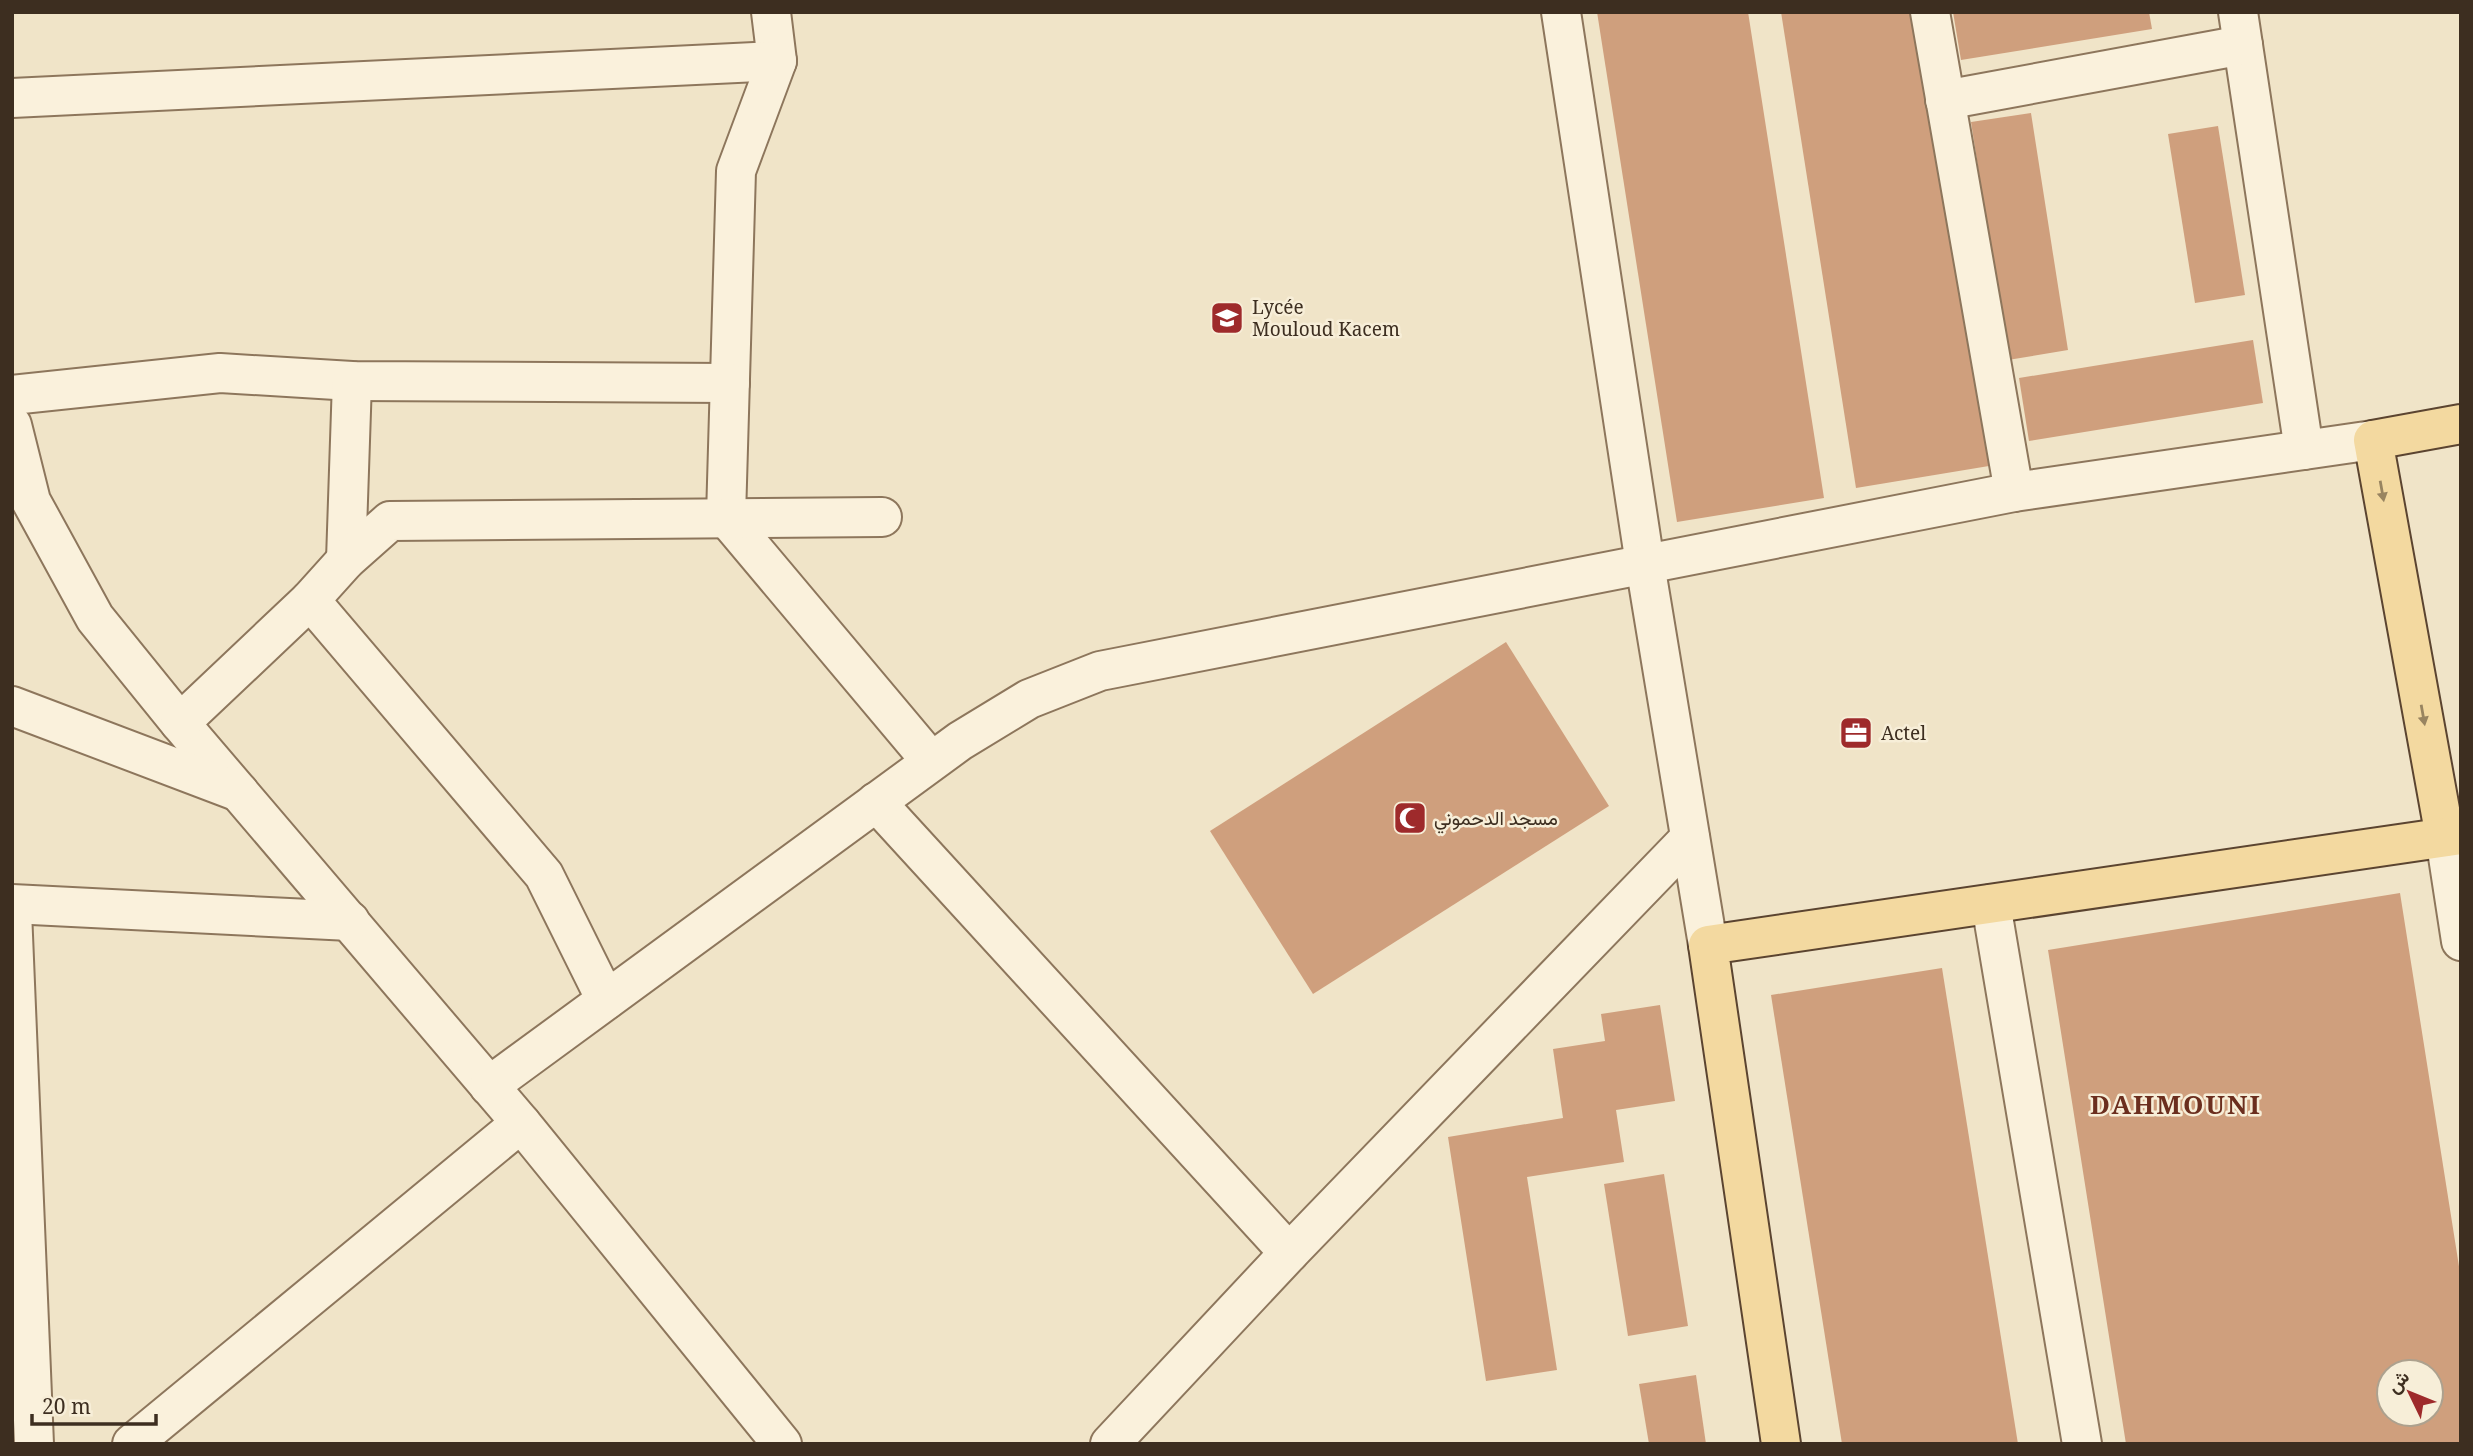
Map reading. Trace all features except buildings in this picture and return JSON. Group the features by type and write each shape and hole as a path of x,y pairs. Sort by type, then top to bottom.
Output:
{"main road":[{"path":"1781,1444 1708,945 2453,836 2373,440 2461,424"}],"street":[{"path":"771,12 777,61 736,171 726,517 931,761"},
{"path":"1561,12 1645,564 1708,945"},
{"path":"1930,12 2014,492"},
{"path":"1945,100 2241,29 2304,450"},
{"path":"12,99 777,61"},
{"path":"12,395 220,373 352,381 730,383"},
{"path":"346,561 352,381"},
{"path":"14,437 31,501 94,618 180,723 521,1123 782,1444"},
{"path":"489,1086 960,741 1029,699 1100,671 2014,492 2373,440"},
{"path":"180,723 390,521 882,517"},
{"path":"310,600 544,875 606,1000"},
{"path":"12,706 243,794"},
{"path":"876,802 1289,1253"},
{"path":"2453,836 2461,941"},
{"path":"1110,1444 1289,1253 1690,838"},
{"path":"12,904 350,921"},
{"path":"1991,904 2082,1444"},
{"path":"12,911 34,1444"},
{"path":"132,1444 521,1123"}],"place":[{"name":"Lycée Mouloud Kacem","path":"1227,318"},
{"name":"Actel","path":"1856,733"},
{"name":"مسجد الدحموني","path":"1410,818"}],"district":[{"name":"DAHMOUNI","path":"2176,1104"}]}
